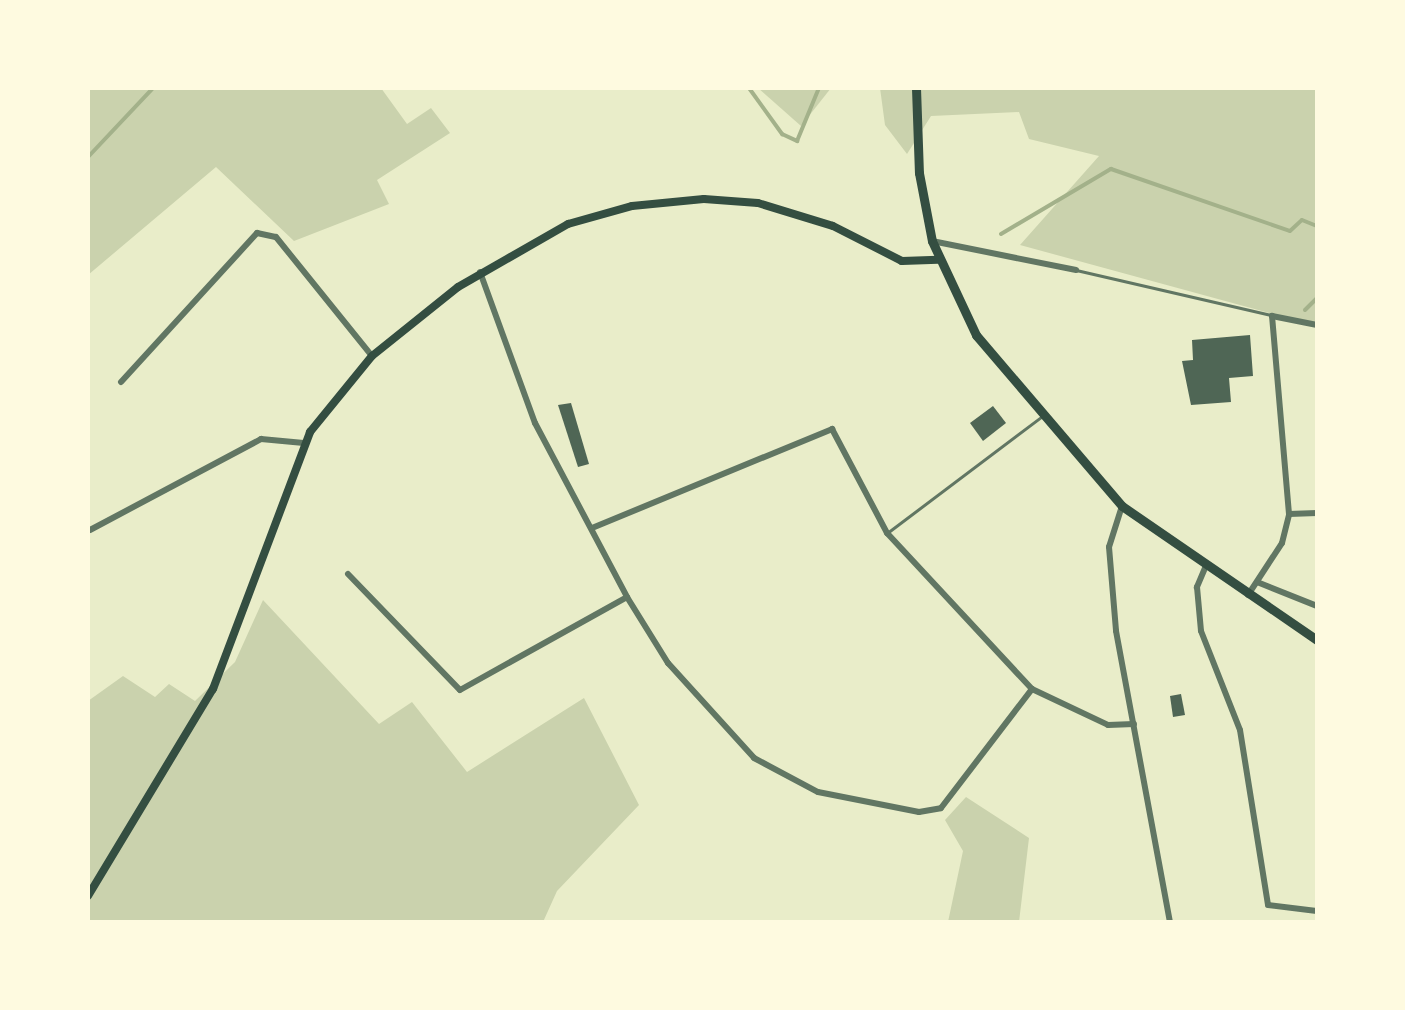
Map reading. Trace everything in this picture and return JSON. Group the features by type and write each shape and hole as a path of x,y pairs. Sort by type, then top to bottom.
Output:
{"main road":[{"path":"916,88 919,173 932,241 970,326 1041,417 1122,506 1205,568 1317,640"},
{"path":"88,896 213,689 304,443 372,356 480,272 568,224 632,206 704,199 758,203 819,221 902,261 938,260"}],"street":[{"path":"121,382 257,233 276,237 372,356"},
{"path":"932,241 1076,270"},
{"path":"480,272 535,423 627,597 668,663 754,758 818,792 858,803 941,808 1032,689"},
{"path":"1248,595 1282,543 1289,514 1272,316 1317,325"},
{"path":"592,528 832,429 887,533 1032,689 1108,725 1134,724"},
{"path":"90,530 261,439 304,443"},
{"path":"1122,506 1109,547 1134,724 1170,922"},
{"path":"1289,514 1317,513"},
{"path":"1205,568 1197,587 1201,631 1240,730 1257,816 1268,905 1317,911"},
{"path":"348,574 460,690 627,597"},
{"path":"1257,582 1317,606"}],"lane":[{"path":"1076,270 1272,316"},
{"path":"887,533 1041,417"}],"green space":[{"path":"88,88 381,88 407,124 431,108 450,133 377,180 389,204 294,241 216,167 88,275"},
{"path":"758,88 831,88 801,126"},
{"path":"880,88 1317,88 1317,326 1020,245 1099,156 1029,139 1019,112 931,116 907,154 885,125"},
{"path":"263,600 379,724 412,702 467,772 584,698 639,805 557,891 543,922 88,922 88,701 123,676 155,697 169,684 195,701 235,662"},
{"path":"966,797 1029,838 1019,922 948,922 963,851 945,820"}],"building":[{"path":"1250,335 1253,376 1229,378 1231,402 1191,405 1182,361 1193,360 1192,340"},
{"path":"571,403 589,464 578,467 558,405"},
{"path":"993,406 1006,423 983,441 970,423"},
{"path":"1181,694 1185,715 1173,717 1170,696"}],"waterway":[{"path":"88,157 153,88"},
{"path":"749,88 782,134 797,141 819,88"},
{"path":"1001,234 1111,169 1290,231 1302,220 1317,226"},
{"path":"1305,310 1317,298"}]}
